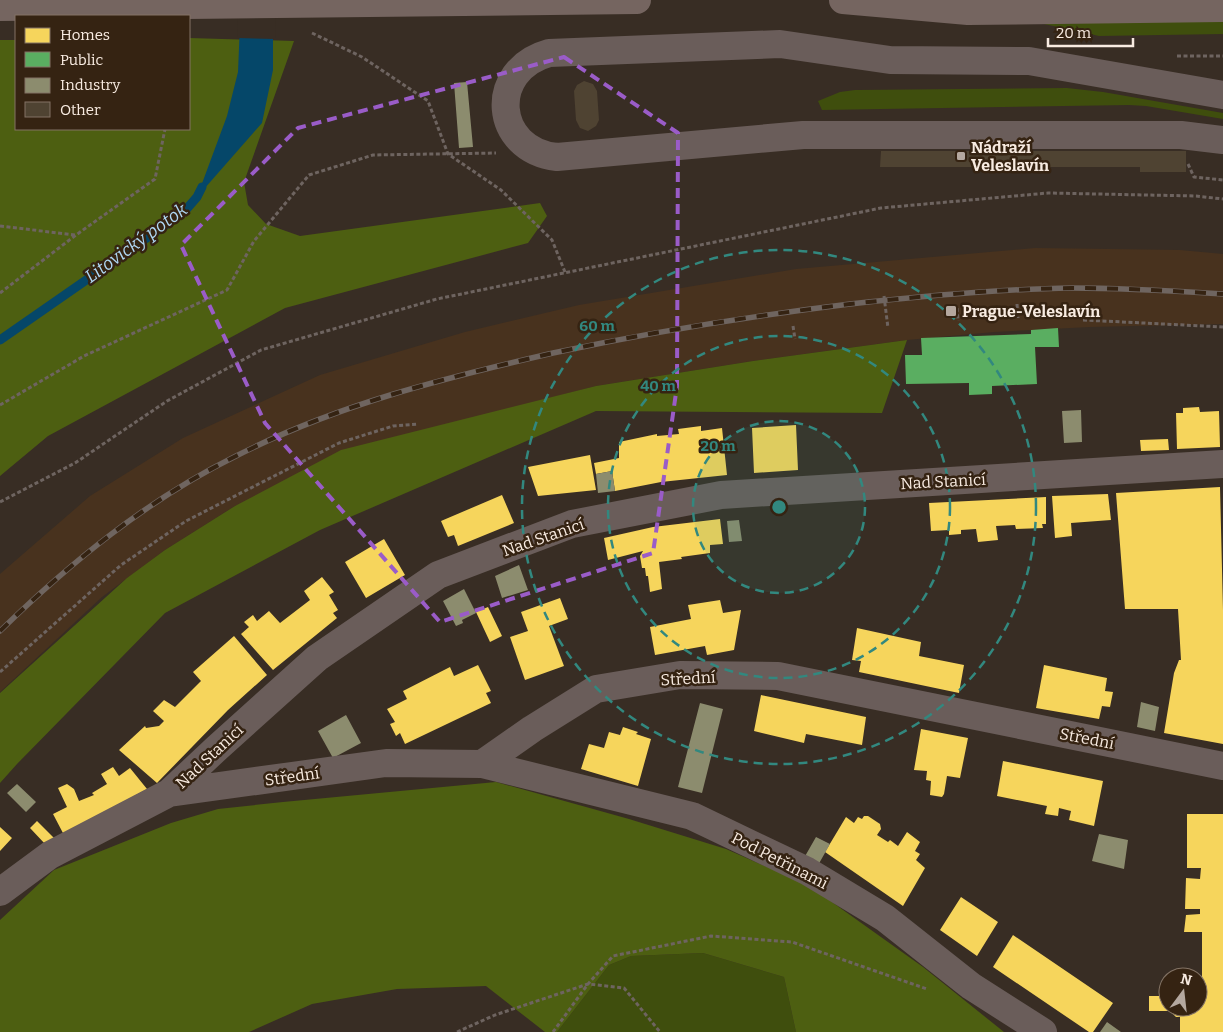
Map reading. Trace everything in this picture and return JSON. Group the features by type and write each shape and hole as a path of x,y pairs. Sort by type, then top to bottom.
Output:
{"main road":[{"path":"0,7 637,0"},
{"path":"843,0 968,11 1223,8"}],"street":[{"path":"1223,95 1029,61 890,60 780,44 549,53 532,59 518,71 509,84 505,103 510,125 514,134 523,144 534,151 557,157 803,135 1181,135 1223,140"},
{"name":"Nad Stanicí","path":"0,892 50,855 169,793 224,741 318,658 438,575 572,524 721,495 1223,464"},
{"name":"Střední","path":"169,793 386,763 482,764 532,729 596,689 680,676 778,676 1223,766"},
{"name":"Pod Petřinami","path":"482,764 692,816 807,871 885,918 972,986 1043,1032"}],"path":[{"path":"304,29 362,57 428,101 448,154 502,190 552,240 565,272"},
{"path":"0,293 76,235 155,179 165,130"},
{"path":"0,405 84,356 227,290 254,241 309,175 373,155 503,153"},
{"path":"1186,161 1194,177 1223,180"},
{"path":"0,502 75,463 167,401 261,350 437,299 881,208 1048,193 1196,196 1223,199"},
{"path":"0,226 76,235"},
{"path":"884,296 888,328"},
{"path":"1017,304 1018,318"},
{"path":"957,308 958,321"},
{"path":"1083,320 1223,327"},
{"path":"793,326 795,339"},
{"path":"0,672 121,566 186,522 339,443 393,426 418,424"},
{"path":"553,1032 588,984 613,956 711,936 792,942 934,992 972,986"},
{"path":"457,1032 495,1015 588,984 624,988 660,1032"}],"highlighted area":[{"path":"564,57 678,133 677,386 653,553 440,622 265,423 181,245 298,128"}],"shaded area":[{"path":"1035,248 1180,250 1223,254 1223,324 1090,327 994,332 907,340 753,361 596,386 475,418 235,506 165,550 102,597 0,692 0,574 90,496 183,438 320,375 465,332 579,305 796,269"}],"green space":[{"path":"1223,20 1223,34 1099,36 1044,24"},
{"path":"190,38 294,41 244,182 248,205 266,224 300,236 540,203 547,216 528,243 285,308 48,436 0,476 0,40 15,40 15,130 190,130"},
{"path":"1067,88 1103,92 1223,113 1223,119 1146,106 1129,105 822,110 818,101 840,92 855,90"},
{"path":"907,340 882,413 596,411 320,530 165,613 0,783 0,693 127,578 165,550 235,506 341,450 596,386 753,361"},
{"path":"496,782 629,819 726,849 808,885 923,967 1004,1032 796,1032 784,977 703,953 631,956 609,965 557,1032 545,1032 486,986 397,989 312,1004 249,1032 0,1032 0,920 54,870 171,823 218,809"},
{"path":"703,953 784,977 796,1032 557,1032 609,965 631,956"}],"water":[{"path":"241,0 273,0 273,70 262,123 197,197 227,116 238,72"}],"pier":[{"path":"238,0 275,0 276,39 237,38"}],"building: Homes":[{"path":"1199,407 1200,412 1219,411 1220,447 1177,449 1176,413 1183,413 1183,408"},
{"path":"796,425 798,470 754,473 752,428"},
{"path":"701,426 701,431 722,428 727,475 661,482 615,491 612,471 596,474 594,463 619,458 619,442 657,434 657,436 679,434 678,429"},
{"path":"1168,439 1169,450 1141,451 1140,440"},
{"path":"590,455 596,490 538,496 528,467"},
{"path":"1220,487 1223,610 1223,744 1164,733 1174,673 1179,660 1181,660 1178,609 1125,609 1116,493"},
{"path":"1108,494 1111,520 1071,523 1072,536 1055,538 1052,496"},
{"path":"502,495 514,523 458,546 454,535 448,537 441,521"},
{"path":"1046,497 1046,524 1042,524 1043,528 1016,529 1015,525 996,526 998,540 978,542 976,529 961,530 961,534 949,535 949,530 931,531 929,503"},
{"path":"720,519 723,544 710,545 710,553 659,562 662,589 650,592 648,576 646,576 645,568 642,568 640,556 643,551 608,560 604,538 653,527"},
{"path":"384,539 405,575 366,598 345,562"},
{"path":"322,577 334,592 329,595 338,610 333,613 337,618 273,670 241,634 249,627 244,622 253,615 257,621 269,611 280,623 310,600 304,591"},
{"path":"560,598 568,619 549,626 564,666 525,680 510,637 528,631 521,612"},
{"path":"720,600 723,613 741,610 734,650 707,655 705,646 655,655 650,627 691,619 688,605"},
{"path":"488,607 502,636 490,642 476,612"},
{"path":"857,628 921,642 919,656 964,665 959,693 859,672 861,661 852,660"},
{"path":"234,636 267,675 228,710 157,783 119,750 145,726 146,728 159,726 164,721 153,711 164,700 175,707 201,681 193,672"},
{"path":"478,665 491,691 486,693 491,703 405,744 400,733 396,736 390,724 395,722 387,709 407,699 403,691 450,667 454,676"},
{"path":"1044,665 1107,678 1105,691 1113,692 1110,707 1102,706 1099,719 1036,708"},
{"path":"761,695 866,717 862,745 806,734 804,743 754,731"},
{"path":"623,727 651,739 638,786 581,769 589,744 604,748 609,732 620,735"},
{"path":"921,729 968,738 960,778 947,776 942,797 930,795 931,781 926,780 927,771 914,770"},
{"path":"1003,761 1103,781 1094,826 1069,820 1071,811 1059,808 1058,816 1045,814 1047,806 997,796"},
{"path":"113,767 119,776 130,768 147,789 64,835 53,814 67,807 58,788 67,784 74,789 79,801 94,795 92,793 107,784 101,774"},
{"path":"1187,814 1223,814 1223,1032 1180,1032 1180,1017 1208,1017 1208,967 1202,967 1202,932 1184,932 1186,915 1200,914 1200,909 1185,909 1186,878 1200,879 1201,868 1187,868"},
{"path":"864,816 868,816 880,824 881,829 877,835 888,842 890,840 898,846 907,832 920,842 915,851 920,854 916,860 925,868 903,906 825,852 846,817 854,823 858,817 862,819"},
{"path":"37,821 55,839 46,845 30,828"},
{"path":"0,827 12,838 0,851"},
{"path":"961,897 998,922 977,956 940,930"},
{"path":"1013,935 1113,1003 1093,1032 1089,1032 993,967"},
{"path":"1149,996 1158,996 1158,1011 1149,1011"}],"building: Public":[{"path":"1058,328 1059,347 1035,347 1037,384 992,386 992,394 969,395 969,383 906,384 905,355 922,355 921,338 1031,334 1031,330"}],"building: Industry":[{"path":"467,82 473,147 459,148 454,83"},
{"path":"1081,410 1082,442 1064,443 1062,411"},
{"path":"612,471 615,491 598,493 596,474"},
{"path":"739,520 742,541 729,542 727,521"},
{"path":"519,565 528,590 502,598 495,576"},
{"path":"464,589 476,613 462,620 463,623 456,626 443,601"},
{"path":"1141,702 1159,707 1155,731 1137,727"},
{"path":"700,703 723,709 702,793 678,787"},
{"path":"346,715 361,743 333,758 318,731"},
{"path":"17,784 36,802 26,812 7,793"},
{"path":"1099,834 1128,840 1124,869 1092,861"},
{"path":"816,837 830,844 817,867 804,858"},
{"path":"1107,1022 1121,1032 1100,1032"}],"building: Other":[{"path":"584,81 593,84 597,91 599,120 596,126 588,131 580,128 576,120 574,91 577,85"},
{"path":"881,151 1186,151 1186,172 1140,172 1140,167 880,167"}],"waterway":[{"name":"Litovický potok","path":"0,340 184,212 197,197 202,187"}],"railway":[{"path":"0,631 54,581 111,534 203,473 274,438 312,422 431,383 553,353 664,331 850,304 961,293 1072,288 1223,294"}],"place":[{"name":"Nádraží Veleslavín","path":"961,156"},
{"name":"Prague-Veleslavín","path":"951,311"}]}
